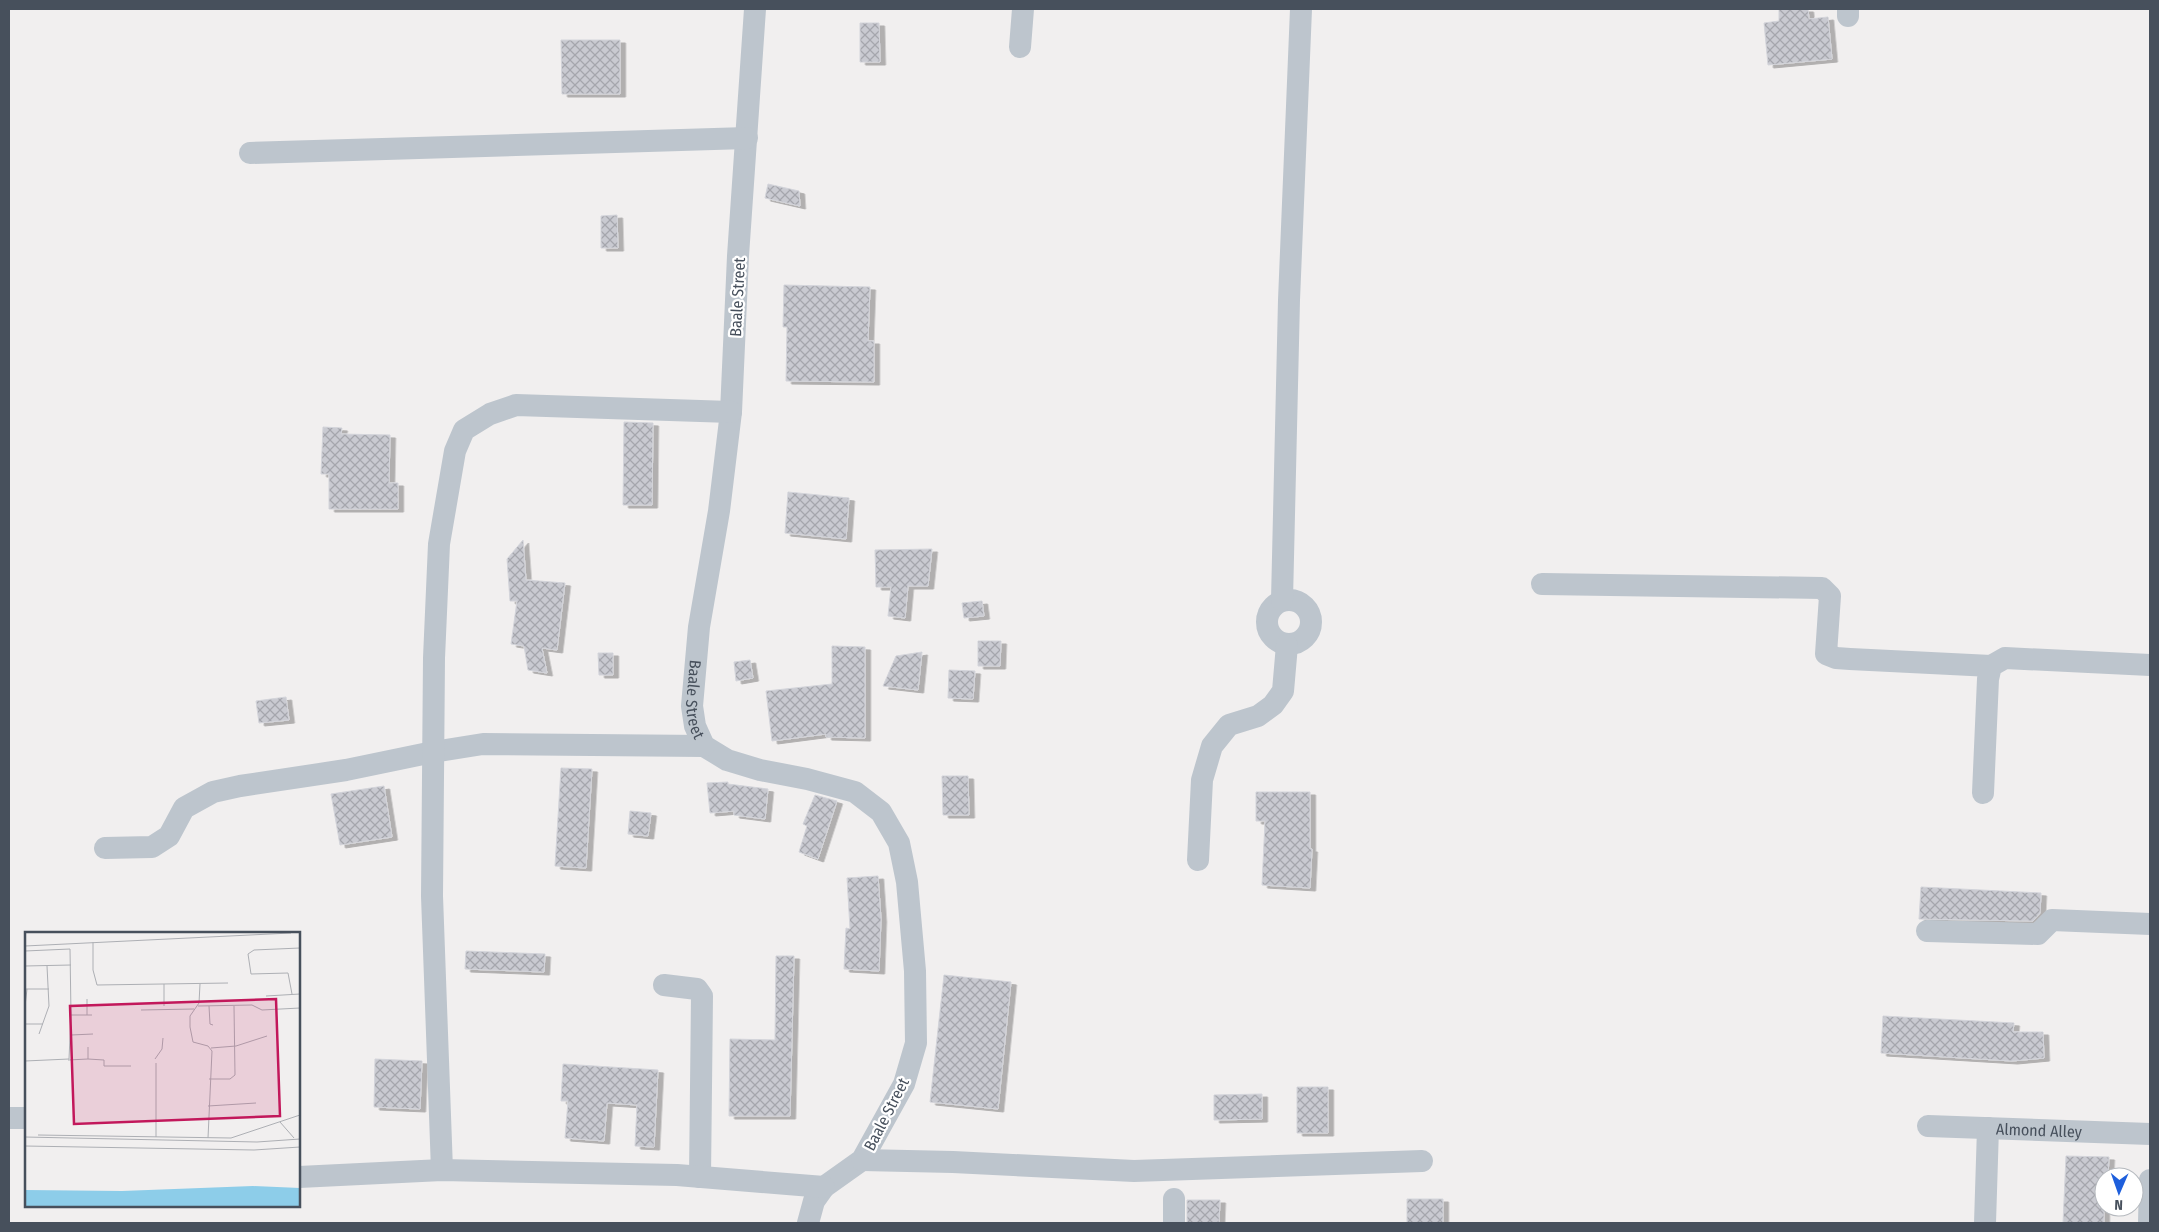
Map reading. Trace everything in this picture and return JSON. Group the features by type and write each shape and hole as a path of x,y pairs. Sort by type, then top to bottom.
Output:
{"street":[{"name":"Baale Street","path":"755,9 748,138 738,256 731,412 720,511 699,627 692,706 695,726 704,746 727,760 855,792 880,812 899,843 907,882 916,971 916,1043 904,1084 862,1160 824,1187 814,1201 808,1223"},
{"path":"1020,47 1023,9"},
{"path":"1282,600 1289,300 1301,9"},
{"path":"250,153 748,138"},
{"path":"442,1170 433,957 433,752 439,544 455,451 464,430 490,414 516,404 731,412"},
{"path":"1542,584 1822,588 1830,596 1826,654 1836,658 1991,666 2005,658 2150,665"},
{"path":"1282,600 1298,601 1309,612 1311,628 1302,640 1287,645 1272,638 1266,624 1269,609 1282,600"},
{"path":"1198,860 1202,780 1212,746 1229,725 1258,716 1273,705 1283,691 1287,645"},
{"path":"1983,793 1988,680 1991,666"},
{"path":"105,848 152,847 169,836 184,808 213,792 240,786 346,770 433,752 483,744 704,746"},
{"path":"1927,931 2038,934 2052,920 2150,924"},
{"path":"664,986 697,989 702,996 700,1177"},
{"path":"9,1118 25,1118"},
{"name":"Almond Alley","path":"1928,1126 2150,1134"},
{"path":"1985,1223 1988,1128"},
{"path":"862,1160 953,1162 1134,1171 1422,1162"},
{"path":"300,1177 442,1170 677,1175 824,1187"},
{"path":"2149,1223 2150,1180"},
{"path":"1174,1199 1174,1223"}],"building":[{"path":"1779,9 1808,9 1809,19 1828,17 1832,59 1768,65 1764,23 1779,21"},
{"path":"860,23 879,23 880,62 860,62"},
{"path":"561,40 620,40 620,94 562,94"},
{"path":"768,184 799,191 800,206 765,198"},
{"path":"617,215 618,248 601,248 601,216"},
{"path":"784,285 870,287 868,341 874,341 874,382 786,381 787,327 783,327"},
{"path":"624,422 653,423 652,505 623,505"},
{"path":"323,427 342,428 341,434 390,435 389,483 398,483 398,509 329,509 329,474 321,474"},
{"path":"788,492 849,498 846,539 785,533"},
{"path":"523,540 526,580 565,583 557,650 542,648 547,673 528,670 524,646 511,644 517,601 510,601 507,559"},
{"path":"932,549 928,586 908,586 905,618 888,616 891,587 876,587 875,550"},
{"path":"982,601 984,616 964,618 962,603"},
{"path":"978,641 1001,641 1000,666 978,666"},
{"path":"832,646 865,647 865,738 826,737 826,734 772,741 766,691 832,684"},
{"path":"922,652 918,690 883,686 896,656"},
{"path":"598,653 613,653 613,675 599,675"},
{"path":"750,660 753,678 736,681 734,662"},
{"path":"949,670 975,671 973,699 948,698"},
{"path":"286,697 289,720 259,723 256,701"},
{"path":"561,768 592,769 586,868 555,866"},
{"path":"942,776 968,776 969,815 943,815"},
{"path":"728,782 728,784 768,789 765,819 734,815 734,811 710,813 707,783"},
{"path":"384,786 392,837 340,845 331,794"},
{"path":"1256,792 1310,792 1310,849 1312,849 1310,888 1262,885 1265,821 1256,821"},
{"path":"815,795 837,801 818,859 799,852 807,826 803,824"},
{"path":"630,811 651,813 648,836 628,834"},
{"path":"878,876 881,919 879,971 844,969 846,928 850,929 847,878"},
{"path":"1921,887 2041,893 2040,913 2033,921 1919,919"},
{"path":"466,951 545,954 544,972 465,969"},
{"path":"776,956 794,956 790,1116 729,1116 730,1039 775,1040"},
{"path":"944,975 1011,982 998,1109 930,1102"},
{"path":"1883,1016 2014,1023 2013,1032 2043,1032 2044,1058 2012,1061 1881,1053"},
{"path":"375,1059 422,1061 420,1109 374,1107"},
{"path":"563,1064 658,1070 654,1147 635,1146 637,1105 607,1103 604,1141 565,1138 568,1101 561,1101"},
{"path":"1297,1087 1328,1087 1328,1133 1297,1133"},
{"path":"1262,1094 1262,1119 1214,1120 1214,1095"},
{"path":"2066,1156 2109,1157 2108,1167 2094,1167 2094,1217 2104,1217 2104,1223 2063,1223"},
{"path":"1407,1199 1443,1199 1443,1223 1407,1223"},
{"path":"1187,1200 1220,1200 1219,1223 1187,1223"}]}
